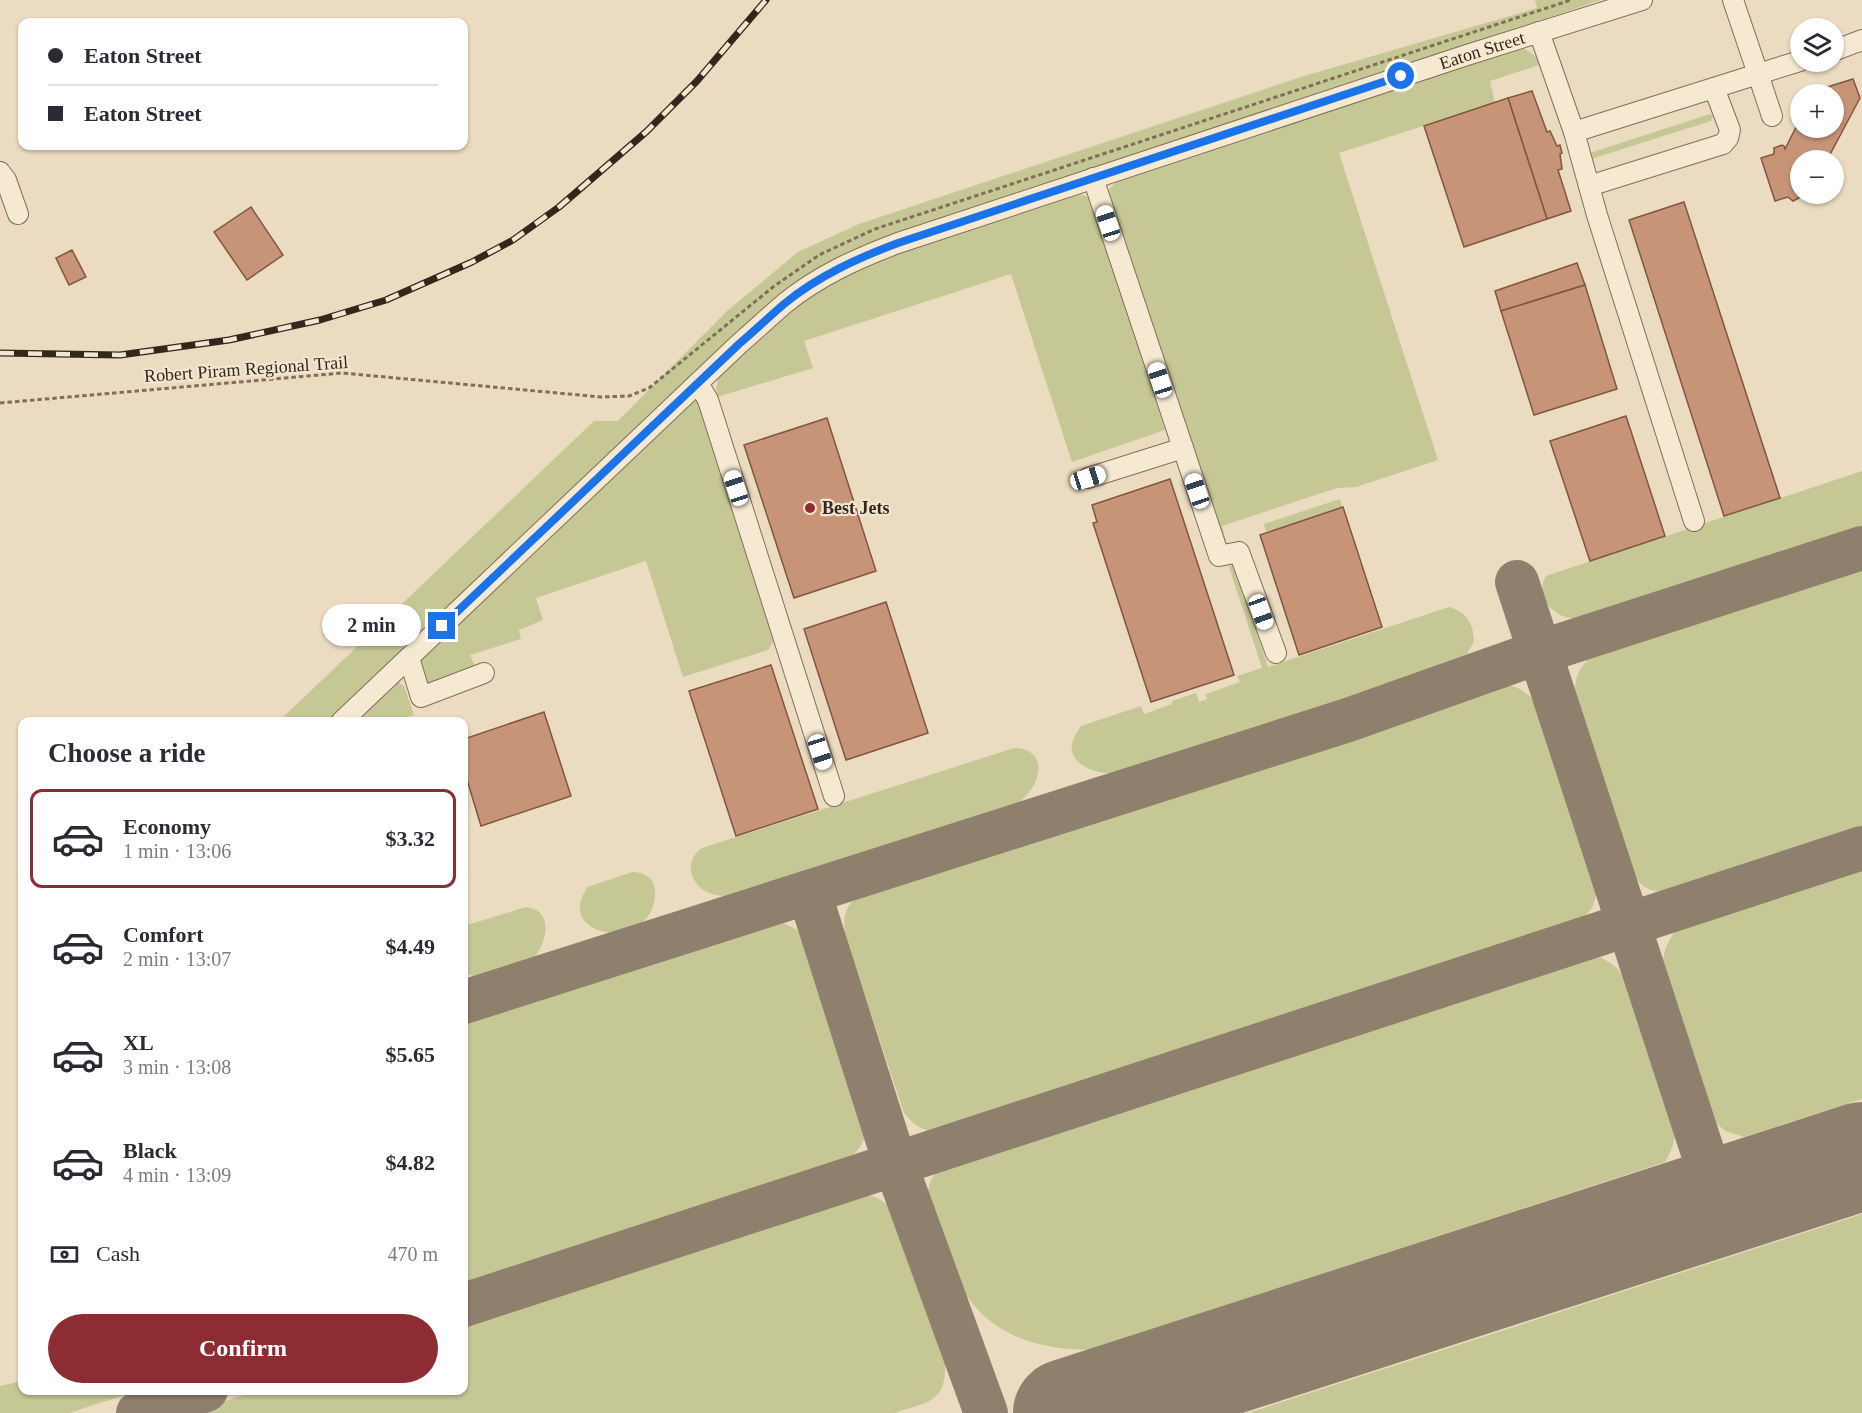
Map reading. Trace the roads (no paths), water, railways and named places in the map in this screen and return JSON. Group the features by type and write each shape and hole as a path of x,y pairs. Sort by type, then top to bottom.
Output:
{"street":[{"path":"1733,0 1772,116"},
{"name":"Eaton Street","path":"346,717 698,383 786,303 829,274 864,256 898,243 1631,2"},
{"path":"1539,32 1574,132 1694,521"},
{"path":"1844,47 1862,40"},
{"path":"1574,132 1790,64"},
{"path":"1589,186 1723,144 1730,130 1714,88"},
{"path":"0,172 6,180 18,214"},
{"path":"1093,178 1219,556 1239,552 1276,652"},
{"path":"698,383 708,400 834,796"},
{"path":"1088,478 1183,448"},
{"path":"409,658 421,697 484,673"}],"railway":[{"path":"0,353 120,355 229,340 320,320 386,300 472,262 513,240 559,207 646,132 697,81 766,0"}],"place":[{"name":"Best Jets","path":"810,508"}]}
